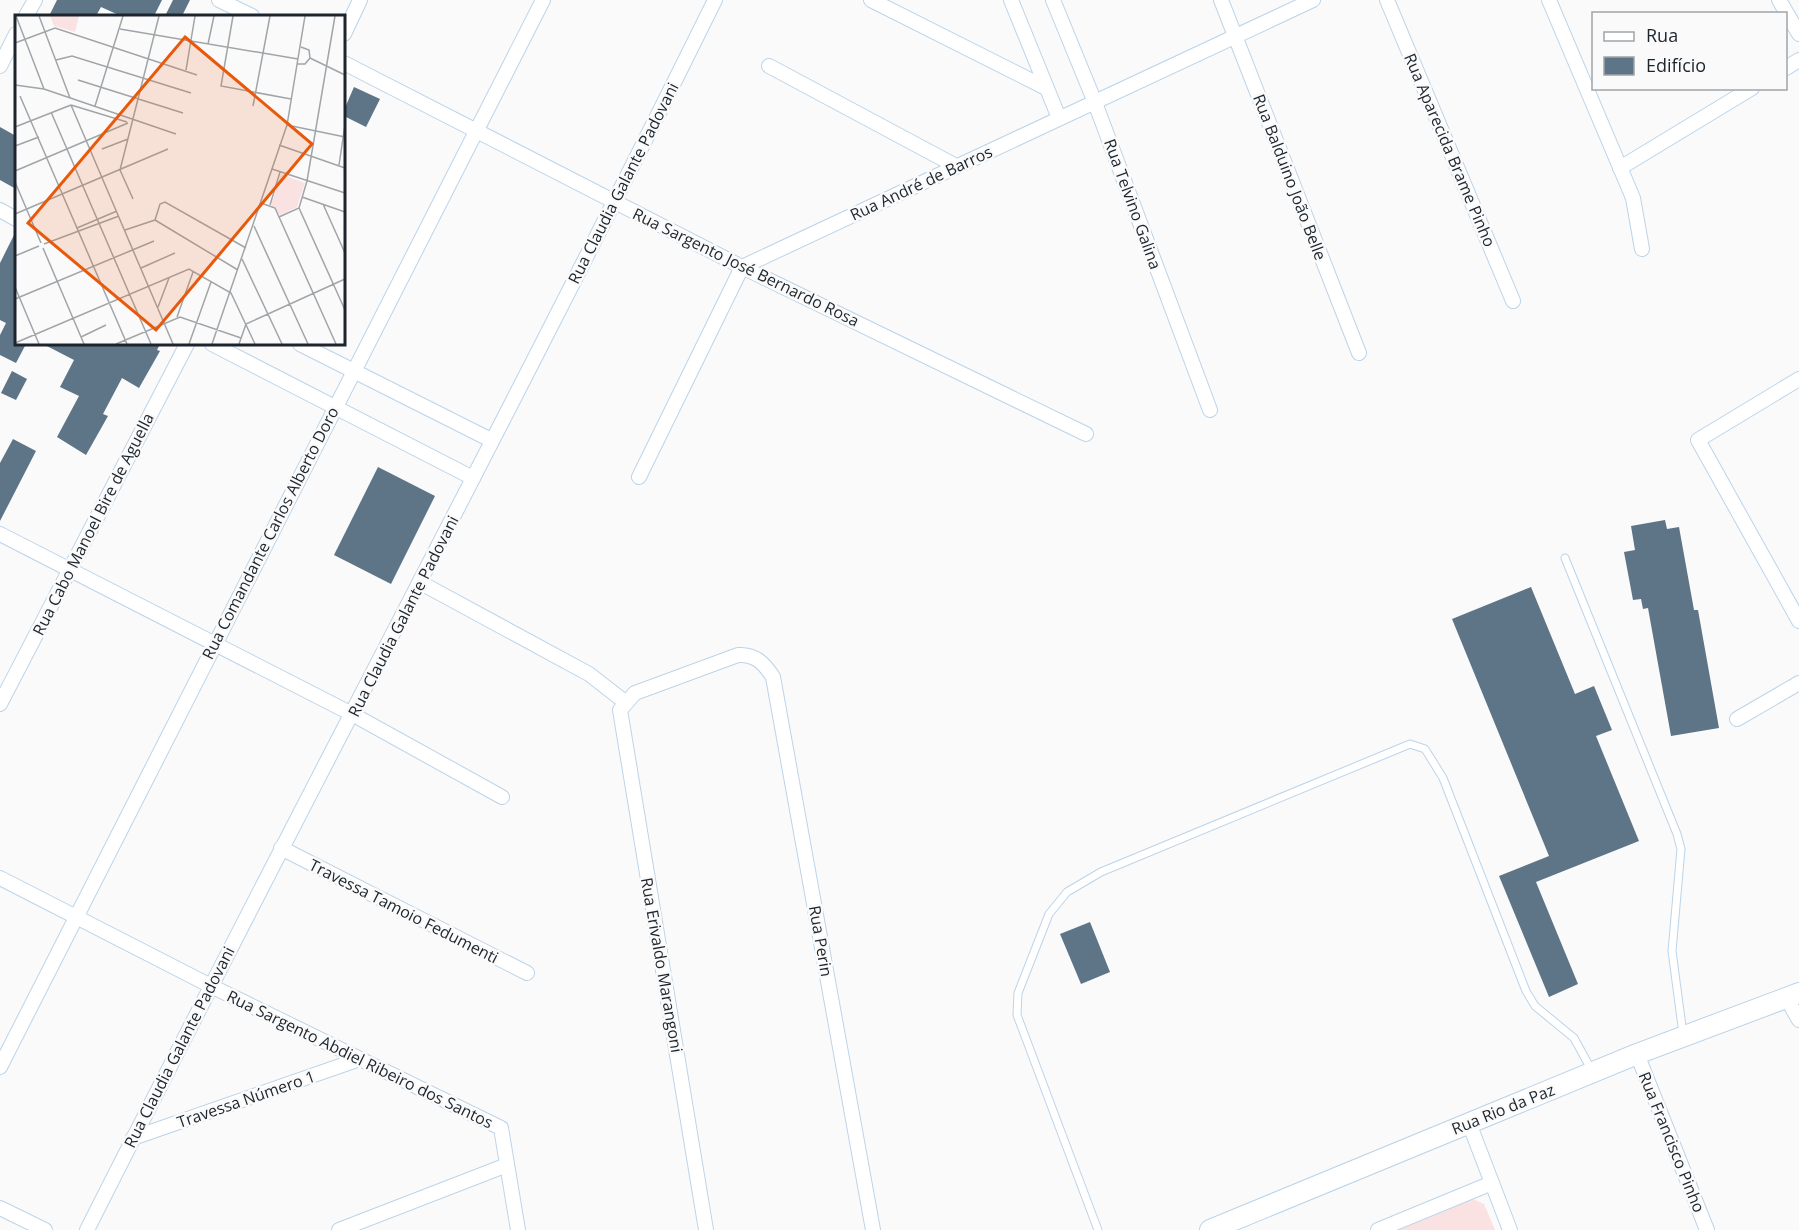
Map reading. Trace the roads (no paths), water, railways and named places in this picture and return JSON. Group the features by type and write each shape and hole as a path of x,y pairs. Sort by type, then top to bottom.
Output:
{"main road":[{"name":"Rua Rio da Paz","path":"1221,1228 1592,1072 1793,996"}],"street":[{"path":"26,15 34,0"},
{"path":"219,0 250,15"},
{"path":"345,32 360,0"},
{"name":"Rua Comandante Carlos Alberto Doro","path":"0,1067 543,0"},
{"name":"Rua Claudia Galante Padovani","path":"87,1230 209,985 421,583 490,440 615,202 715,0"},
{"path":"870,0 1046,88"},
{"path":"1011,0 1059,118"},
{"name":"Rua Telvino Galina","path":"1053,0 1094,100 1210,410"},
{"name":"Rua Balduino João Belle","path":"1221,0 1359,353"},
{"name":"Rua André de Barros","path":"742,267 1094,100 1313,0"},
{"name":"Rua Aparecida Brame Pinho","path":"1387,0 1513,301"},
{"path":"1549,0 1633,198 1642,249"},
{"path":"1787,14 1799,34"},
{"path":"0,66 15,36"},
{"name":"Rua Sargento José Bernardo Rosa","path":"345,64 742,267 1086,434"},
{"path":"769,66 956,166"},
{"path":"1620,168 1749,90"},
{"path":"0,210 15,218"},
{"path":"639,477 742,267"},
{"name":"Rua Cabo Manoel Bire de Aguella","path":"0,704 68,569 186,345"},
{"path":"214,345 473,478"},
{"path":"302,345 490,440"},
{"path":"1799,379 1698,440 1799,621"},
{"path":"0,534 352,714 502,797"},
{"path":"421,583 589,674 625,702"},
{"name":"Rua Perin","path":"625,702 635,693 738,655 756,657 773,677 873,1230"},
{"path":"1737,719 1799,683"},
{"name":"Rua Erivaldo Marangoni","path":"625,702 620,710 620,719 706,1230"},
{"name":"Travessa Tamoio Fedumenti","path":"281,848 527,973"},
{"name":"Rua Sargento Abdiel Ribeiro dos Santos","path":"0,878 209,985 501,1128 518,1230"},
{"path":"1793,996 1799,1020"},
{"name":"Rua Francisco Pinho","path":"1637,1054 1707,1230"},
{"name":"Travessa Número 1","path":"133,1138 360,1059"},
{"path":"1469,1123 1510,1230"},
{"path":"339,1230 507,1165"},
{"path":"1378,1230 1492,1183"},
{"path":"0,1208 45,1230"}],"lane":[{"path":"1565,558 1677,834 1681,849 1672,951 1683,1037"},
{"path":"1098,1230 1017,1015 1018,993 1049,914 1067,892 1101,872 1410,744 1425,749 1443,778 1534,1006 1574,1038 1592,1072"}]}
